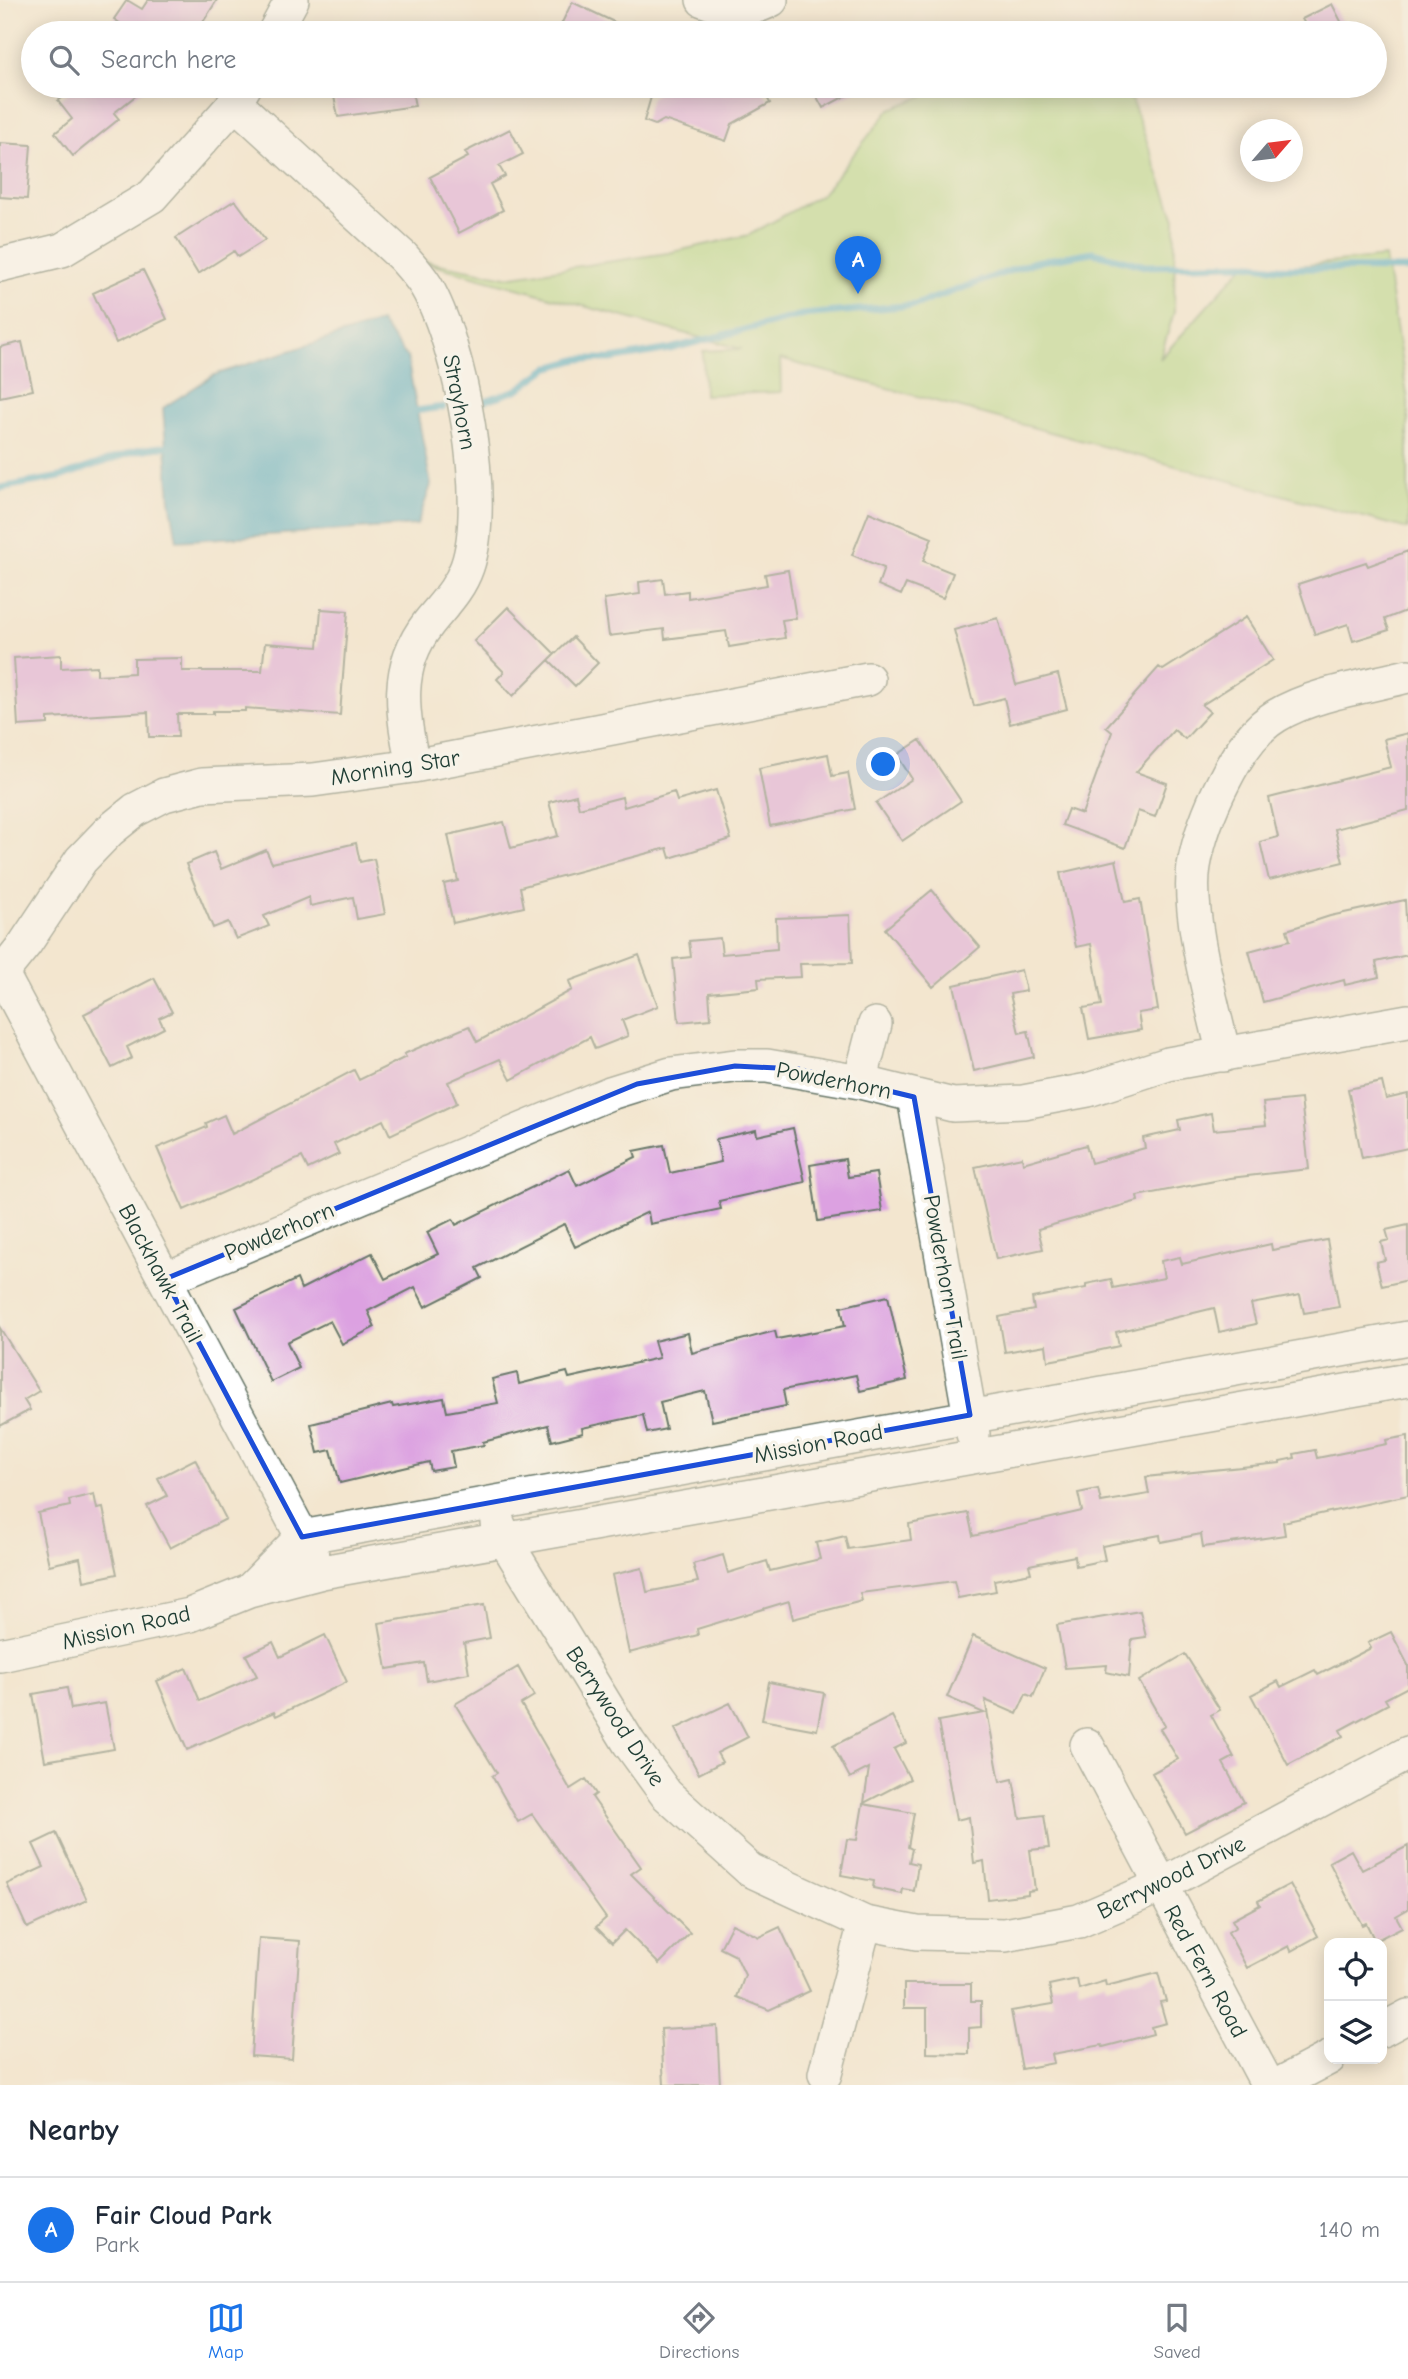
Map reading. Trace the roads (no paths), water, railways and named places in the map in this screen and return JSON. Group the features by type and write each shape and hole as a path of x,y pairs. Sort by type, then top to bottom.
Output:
{"street":[{"path":"281,21 292,0"},
{"path":"703,0 723,8 757,8 771,0"},
{"path":"0,265 62,250 152,196 237,98"},
{"name":"Strayhorn","path":"244,98 403,257 425,284 446,330 470,441 476,492 476,530 467,569 458,588 416,643 403,679 402,707 413,766"},
{"path":"1224,1055 1201,950 1194,869 1217,794 1246,746 1277,715 1300,704 1408,676"},
{"name":"Morning Star","path":"1,974 81,860 109,831 135,810 164,795 202,785 313,780 413,766 868,679"},
{"name":"Blackhawk Trail","path":"1,974 8,1008 165,1279 322,1572"},
{"name":"Powderhorn","path":"165,1279 610,1093 671,1074 735,1066 798,1069 953,1105 1023,1102 1088,1090 1168,1064 1408,1021"},
{"path":"860,1082 875,1024"},
{"name":"Powderhorn Trail","path":"914,1097 977,1458"},
{"name":"Mission Road","path":"250,1591 302,1537 1408,1338"},
{"path":"1359,1347 1366,1387"},
{"name":"Mission Road","path":"0,1655 190,1615 250,1591 322,1572 506,1542 1408,1380"},
{"name":"Berrywood Drive","path":"490,1504 506,1542 629,1743 666,1794 750,1870 865,1923 916,1933 1005,1935 1079,1921 1160,1886 1408,1754"},
{"name":"Red Fern Road","path":"1087,1745 1268,2085"},
{"path":"825,2074 865,1923"},
{"path":"1387,2027 1408,2016"},
{"path":"1278,2085 1324,2061"}],"water":[{"path":"380,322 407,357 431,485 417,525 177,541 170,501 163,408 214,375"}],"waterway":[{"path":"481,402 517,390 548,368 579,359 611,359 670,349 802,315 915,305 1034,262 1093,252 1145,266 1245,264 1278,268 1408,269"},
{"path":"408,412 443,407"},
{"path":"0,488 60,477 139,450 175,445"}],"place":[{"name":"Fair Cloud Park","path":"858,294"}]}
